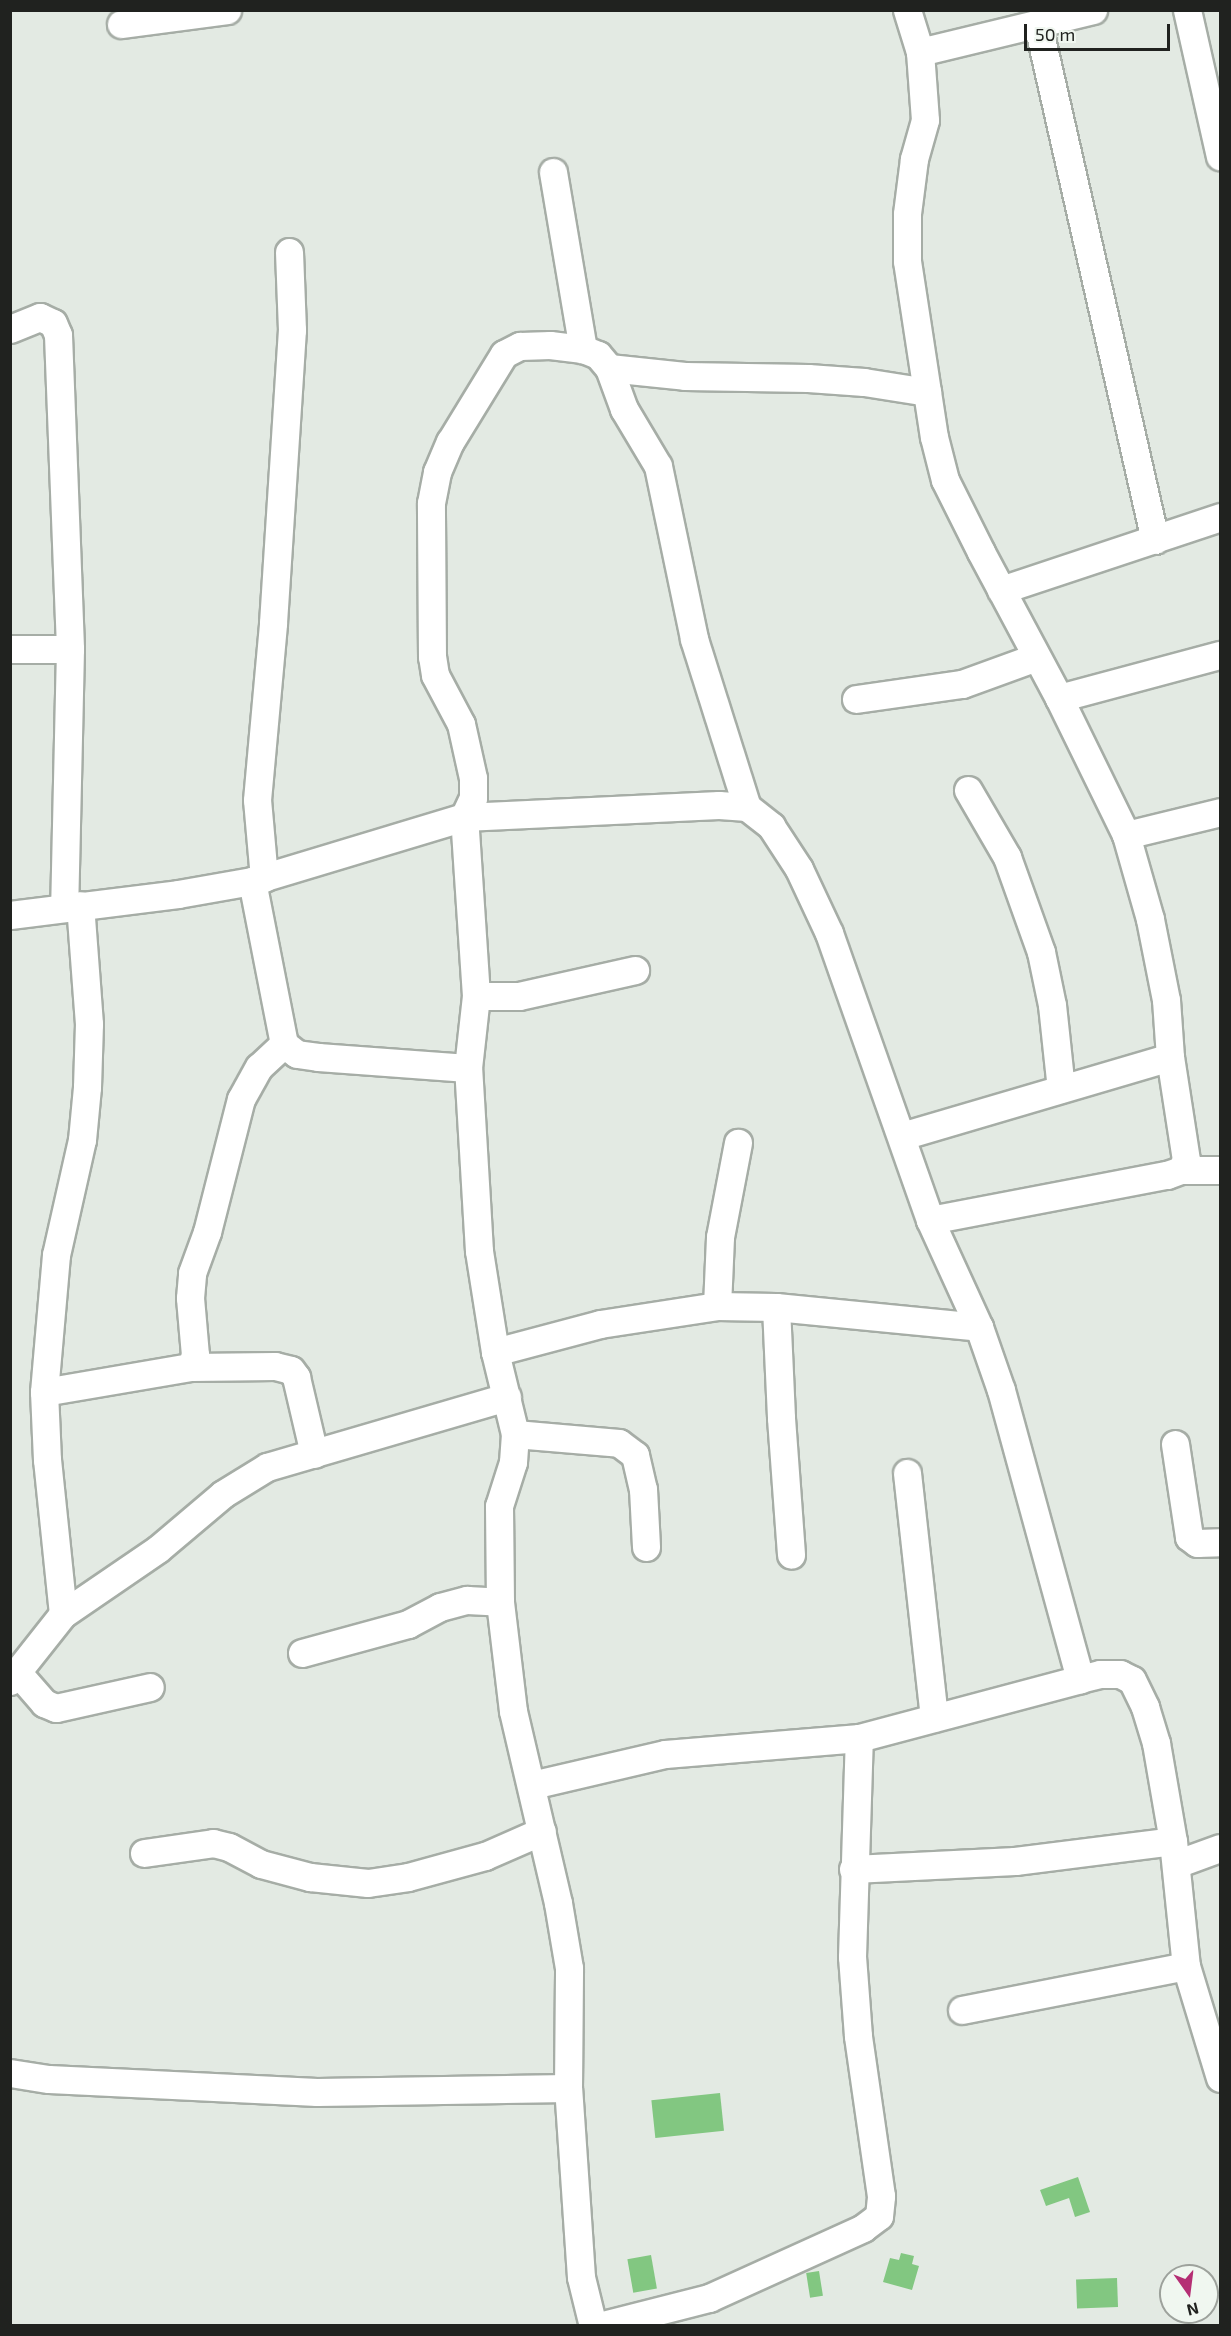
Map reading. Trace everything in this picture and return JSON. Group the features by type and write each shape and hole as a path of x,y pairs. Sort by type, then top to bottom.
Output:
{"street":[{"path":"121,24 227,10"},
{"path":"907,10 920,52 925,120 914,159 907,214 907,261 934,437 945,480 1059,698 1126,835 1150,919 1166,1000 1170,1057 1186,1160 1181,1170"},
{"path":"920,52 1093,10"},
{"path":"1187,10 1221,156"},
{"path":"1038,25 1155,540"},
{"path":"553,172 583,349"},
{"path":"289,252 292,330 273,623 257,800 258,880 284,1044 297,1054 318,1057 468,1068"},
{"path":"10,329 40,317 53,323 58,335 70,649 72,906 89,1024 82,1140 56,1255 44,1392 63,1614"},
{"path":"592,2325 582,2277 568,2088 568,1968 558,1903 513,1711 500,1602 500,1506 513,1462 515,1434 495,1352 479,1251 468,1068 476,996 464,817 473,798 474,778 461,724 435,675 432,657 431,503 437,472 450,442 504,354 520,346 550,345 583,349 598,355 609,368 634,429 648,446 658,466 694,639 747,807"},
{"path":"609,368 685,376 842,381 927,392"},
{"path":"1001,590 1221,517"},
{"path":"10,648 70,649"},
{"path":"1059,698 1221,655"},
{"path":"856,699 962,684 1036,657"},
{"path":"968,790 1007,857 1041,952 1052,1005 1061,1089"},
{"path":"10,915 178,894 258,880 464,817 718,804 747,807 771,826 799,869 829,933 930,1220 979,1327 1004,1401 1080,1679"},
{"path":"1126,835 1221,813"},
{"path":"476,996 519,996 634,970"},
{"path":"191,1367 195,1355 190,1298 192,1273 210,1222 241,1099 259,1067 284,1044"},
{"path":"902,1136 1170,1057"},
{"path":"717,1306 720,1236 738,1143"},
{"path":"930,1220 1167,1175 1181,1170 1221,1170"},
{"path":"495,1352 600,1324 717,1306 776,1307 979,1327"},
{"path":"776,1307 791,1555"},
{"path":"44,1392 191,1367 275,1366 291,1370 296,1377 314,1454"},
{"path":"150,1687 56,1708 44,1703 14,1677 63,1614 158,1549 223,1494 267,1467 507,1397"},
{"path":"515,1434 619,1443 635,1455 643,1490 646,1547"},
{"path":"1175,1444 1190,1537 1197,1543 1221,1542"},
{"path":"907,1473 934,1718"},
{"path":"303,1653 408,1624 440,1607 467,1600 500,1602"},
{"path":"532,1785 664,1754 858,1738 1100,1674 1120,1674 1132,1680 1145,1707 1156,1743 1175,1853 1178,1908 1186,1966 1221,2078"},
{"path":"599,2325 709,2298 862,2228 879,2216 881,2196 858,2036 852,1957 858,1738"},
{"path":"144,1852 213,1843 229,1846 261,1863 310,1877 368,1883 408,1877 485,1856 542,1831"},
{"path":"853,1869 1175,1853 1221,1848"},
{"path":"962,2010 1186,1966"},
{"path":"10,2073 49,2079 317,2092 568,2088"}],"building":[{"path":"720,2093 724,2131 655,2138 651,2100"},
{"path":"1078,2177 1090,2212 1075,2217 1069,2198 1046,2206 1040,2190"},
{"path":"901,2253 914,2256 912,2264 919,2266 912,2290 883,2282 890,2258 899,2260"},
{"path":"651,2255 657,2288 633,2293 627,2259"},
{"path":"819,2271 823,2296 810,2298 806,2273"},
{"path":"1117,2278 1118,2307 1077,2308 1076,2279"}]}
